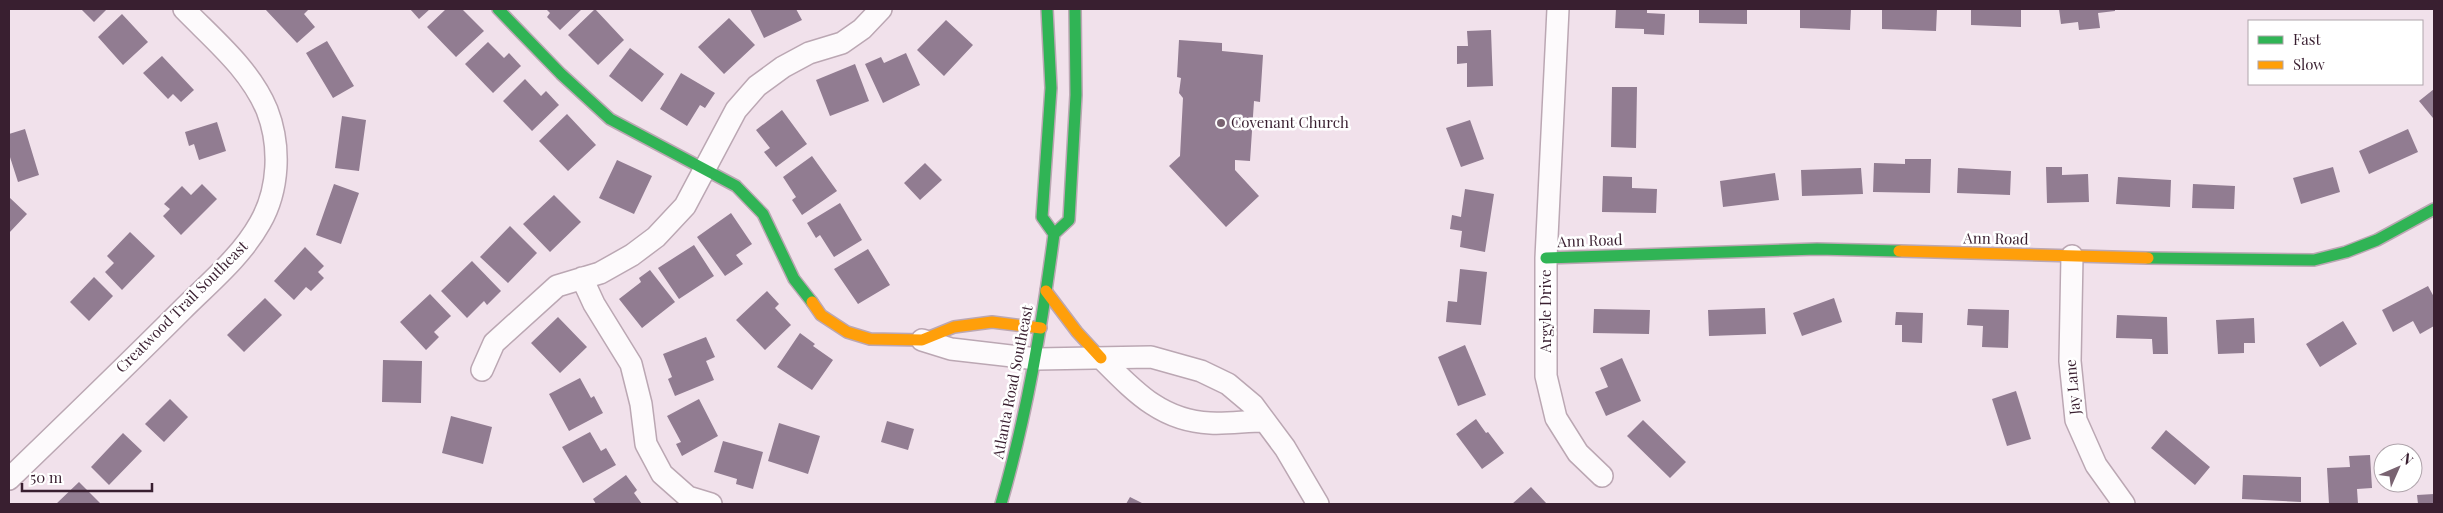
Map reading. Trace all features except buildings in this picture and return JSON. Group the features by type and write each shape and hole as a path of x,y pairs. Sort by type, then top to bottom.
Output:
{"street":[{"name":"Creatwood Trail Southeast","path":"9,478 163,329 246,245 260,222 272,194 276,163 274,138 268,112 254,85 184,9"},
{"path":"498,9 561,74 610,119 633,133 705,168 736,186 763,214 794,279 820,315 847,332 870,339 922,340 951,349 1037,359 1125,356 1151,358 1201,371 1228,384 1253,405 1285,448 1318,504"},
{"path":"482,370 494,342 557,286 600,273 632,255 656,237 685,206 736,110 757,86 783,67 809,53 842,43 862,29 881,9"},
{"path":"1048,9 1051,88 1042,217 1054,234 1069,220 1076,95 1074,9"},
{"name":"Argyle Drive","path":"1558,9 1546,258 1546,376 1556,418 1578,453 1602,476"},
{"name":"Ann Road","path":"1546,258 1817,249 2313,260 2355,249 2392,235 2434,209"},
{"name":"Atlanta Road Southeast","path":"1001,504 1037,359 1054,234"},
{"name":"Jay Lane","path":"2072,256 2070,361 2076,420 2096,465 2124,504"},
{"path":"582,278 594,304 631,364 641,404 646,444 662,474 688,497 711,504"},
{"path":"1046,291 1077,332 1101,358 1150,403 1168,414 1211,423 1264,421"},
{"path":"922,340 954,327 992,322 1041,328"}],"traffic: fast":[{"path":"498,9 561,74 610,119 736,186 763,214 794,279 812,302"},
{"path":"1001,504 1019,437 1033,370 1054,234 1042,217 1051,88 1047,9"},
{"path":"1054,234 1069,220 1076,95 1075,9"},
{"path":"2148,258 2314,260 2346,252 2377,240 2434,209"},
{"path":"1546,258 1817,249 1899,251"}],"traffic: slow":[{"path":"1899,251 2148,258"},
{"path":"1046,291 1077,332 1101,358"},
{"path":"812,302 821,315 847,332 870,339 922,340 954,327 992,322 1041,328"}],"place":[{"name":"Covenant Church","path":"1221,123"}]}
